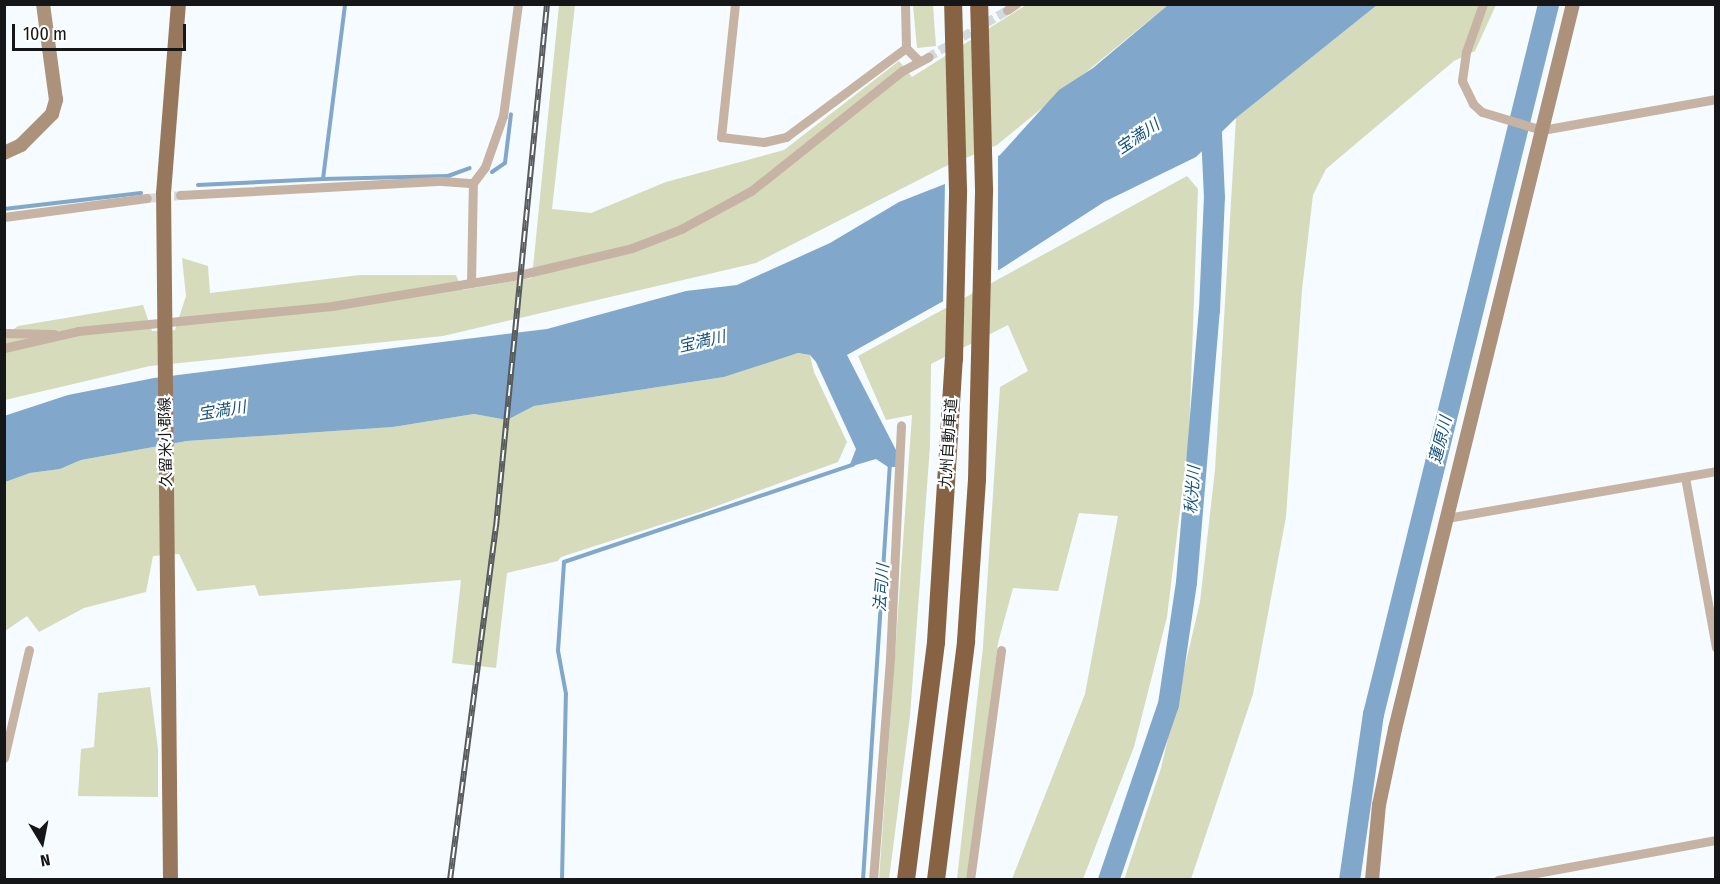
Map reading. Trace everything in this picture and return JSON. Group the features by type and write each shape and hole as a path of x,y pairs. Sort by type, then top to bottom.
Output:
{"highway":[{"name":"九州自動車道","path":"906,879 936,642 954,359 956,78 953,4"},
{"name":"九州自動車道","path":"936,879 966,640 982,349 982,70 979,4"}],"main road":[{"name":"久留米小郡線","path":"170,879 163,193 178,4"}],"street":[{"path":"5,153 21,145 52,114 56,100 43,4"},
{"path":"471,283 473,183 485,167 503,116 518,4"},
{"path":"735,4 721,137 764,142 786,137 906,48"},
{"path":"905,4 906,48 919,61"},
{"path":"1483,4 1466,52 1462,81 1473,104 1482,111 1542,130 1716,99"},
{"path":"1372,879 1379,805 1573,4"},
{"path":"4,333 62,334 332,306 471,283 606,255 705,217 773,176 919,61 928,57"},
{"path":"180,195 430,182 473,183"},
{"path":"4,217 147,198"},
{"path":"4,348 62,334"},
{"path":"873,879 890,658 902,425"},
{"path":"1447,518 1716,471"},
{"path":"1685,477 1716,647"},
{"path":"4,758 29,650"},
{"path":"970,879 1001,650"},
{"path":"1498,879 1716,840"}],"green space":[{"path":"559,5 575,5 552,209 591,213 666,182 784,150 899,61 912,77 1026,5 1168,5 997,145 944,167 756,263 443,336 150,366 5,400 5,336 18,326 143,305 152,331 175,330 186,296 182,258 208,266 210,293 360,275 456,275 462,290 532,278"},
{"path":"913,5 933,5 936,46 917,48"},
{"path":"1377,5 1496,5 1475,51 1454,61 1326,169 1313,195 1302,290 1286,517 1253,694 1191,879 1124,880 1161,768 1200,602 1215,470 1236,118"},
{"path":"1187,176 1198,189 1189,437 1167,617 1134,747 1083,879 1012,879 1085,694 1118,516 1079,513 1058,591 1013,588 998,643 968,879 957,879 983,647 1000,387 1028,371 1008,325 931,364 930,446 910,716 889,879 879,879 912,415 886,420 858,356"},
{"path":"797,353 810,355 814,372 847,442 838,462 703,511 561,557 558,561 507,573 496,668 452,663 461,580 259,596 255,585 197,591 179,554 153,556 146,592 84,608 39,632 27,616 5,631 4,482 30,473 60,469 81,460 187,441 393,427 474,414 507,420 534,406 724,377"},
{"path":"150,687 158,749 158,797 78,796 81,749 94,747 98,693"}],"water":[{"name":"宝満川","path":"1168,5 1377,5 1236,118 1196,157 1104,202 999,270 847,355 896,450 898,467 888,467 876,459 849,467 856,449 816,362 810,355 798,353 724,377 534,406 507,420 474,414 393,427 187,441 81,460 60,469 30,473 5,482 4,416 68,395 154,378 547,329 686,291 737,285 830,243 899,202 950,182 1000,155 1059,90 1093,68"}],"pier":[{"path":"998,152 998,274 943,305 945,181"}],"waterway":[{"path":"198,185 323,179 345,4"},
{"name":"蓮原川","path":"1349,880 1373,714 1548,4"},
{"name":"秋光川","path":"1108,880 1168,704 1186,582 1209,310 1214,197 1210,113"},
{"path":"492,172 505,163 511,114"},
{"path":"323,179 448,176 470,168"},
{"path":"4,209 141,193"},
{"name":"法司川","path":"863,880 890,464"},
{"path":"562,880 566,694 558,651 564,562 853,465"}],"tunnel":[{"path":"928,57 1007,10"},
{"path":"147,198 180,195"}],"railway":[{"path":"450,880 496,527 547,4"}]}
